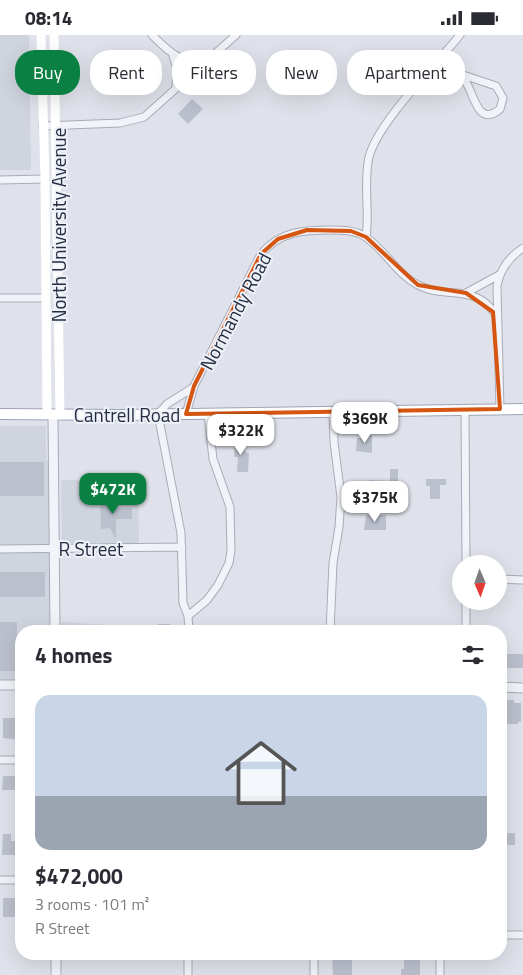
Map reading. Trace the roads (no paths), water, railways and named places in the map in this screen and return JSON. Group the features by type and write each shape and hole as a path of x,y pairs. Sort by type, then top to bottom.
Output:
{"main road":[{"name":"North University Avenue","path":"41,35 46,298 53,415"},
{"name":"North University Avenue","path":"53,415 57,126 54,35"},
{"name":"Cantrell Road","path":"0,414 208,414 523,409"}],"street":[{"path":"152,35 172,55"},
{"path":"218,50 236,35"},
{"path":"448,50 460,35"},
{"path":"460,74 496,86 503,98 500,109 490,114 482,112 475,105 469,87 460,74"},
{"path":"43,126 136,121 151,113 172,91"},
{"path":"411,95 385,126 373,146 368,169 366,237 402,273 418,285 437,291 466,293 485,304 496,317"},
{"path":"0,180 45,179"},
{"name":"Normandy Road","path":"186,414 194,386 266,247 287,234 307,230 351,231 366,237"},
{"path":"466,293 499,275 509,260 523,248"},
{"path":"499,275 496,317 500,409"},
{"path":"0,298 46,298"},
{"name":"Normandy Road","path":"158,414 167,405 194,386"},
{"path":"465,409 466,555"},
{"path":"330,625 333,563 341,497 334,442 333,411"},
{"path":"158,414 182,547 183,603 188,616 189,625"},
{"path":"188,616 207,600 218,585 231,551 230,507 213,459 208,414"},
{"name":"North University Avenue","path":"53,415 55,625"},
{"name":"R Street","path":"0,549 182,547"},
{"path":"508,579 523,580"},
{"path":"466,610 466,625"},
{"path":"0,685 15,685"},
{"path":"507,687 523,688"},
{"path":"0,760 15,760"},
{"path":"0,880 15,880"},
{"path":"507,935 523,935"},
{"path":"56,960 56,975"},
{"path":"188,960 188,975"},
{"path":"314,960 314,975"},
{"path":"440,960 440,975"}]}
